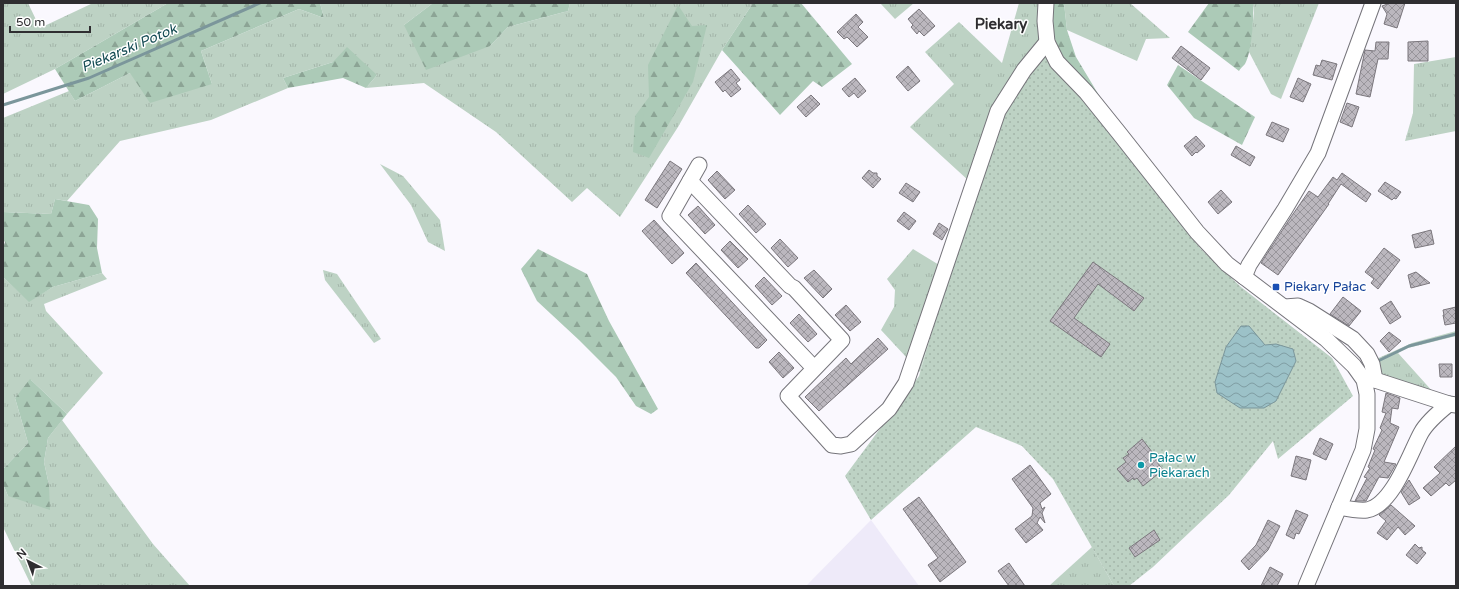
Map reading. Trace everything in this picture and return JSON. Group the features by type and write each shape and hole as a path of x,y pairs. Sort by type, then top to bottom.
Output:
{"street":[{"path":"1046,3 1045,21 1047,42 1057,62 1086,92 1197,232 1227,264 1284,307 1298,306 1309,311 1353,339 1370,358 1372,364 1367,394 1367,429 1363,450 1306,586"},
{"path":"1244,277 1249,265 1285,209 1318,153 1373,3"},
{"path":"690,181 790,286 794,288 842,340 788,396 832,445 840,446 851,444 889,409 906,383 998,111 1024,70 1047,42"},
{"path":"699,165 670,216 814,368"},
{"path":"1369,380 1453,405"},
{"path":"1339,507 1369,510 1378,505 1389,494 1403,472 1425,427 1453,405"}],"shaded area":[{"path":"871,520 919,586 806,586"}],"green space":[{"path":"3,3 28,3 40,28 93,3 168,3 55,69 3,94"},
{"path":"168,3 320,3 324,18 299,9 201,51 212,84 150,103 130,73 75,101 55,69"},
{"path":"320,3 433,3 404,25 490,46 508,27 568,11 570,3 753,3 722,50 678,127 620,217 587,188 572,202 496,132 424,83 366,88 377,75 333,62 283,78 288,88 211,120 120,141 67,201 55,199 51,214 3,212 3,118 69,91 75,101 130,73 212,84 201,51 299,9 324,18"},
{"path":"433,3 570,3 568,11 508,27 490,46 426,70 404,25"},
{"path":"753,3 801,3 852,64 822,87 813,81 780,115 722,50"},
{"path":"880,3 914,3 895,19"},
{"path":"1019,3 1041,3 1040,41 969,181 910,127 954,84 925,52 959,22 1002,63"},
{"path":"1054,3 1064,3 1067,30 1076,57 1100,97 1096,98 1079,79 1068,66 1059,51 1053,28"},
{"path":"1064,3 1130,3 1170,38 1146,39 1137,61 1067,30"},
{"path":"1209,3 1253,3 1251,43 1245,64 1239,71 1188,32"},
{"path":"1253,3 1319,3 1281,99 1271,94 1249,52 1254,13"},
{"path":"678,5 692,26 707,25 693,82 649,158 633,152 635,116 649,97 648,65"},
{"path":"347,47 377,75 366,88 343,78 288,88 283,78 333,62"},
{"path":"1045,50 1201,249 1241,287 1332,358 1353,396 1278,459 1273,441 1229,495 1153,567 1129,586 1114,586 1053,479 1022,446 976,427 871,520 845,476 919,376 951,265 1001,113"},
{"path":"1456,57 1456,131 1405,141 1413,113 1414,64"},
{"path":"1178,65 1255,117 1242,145 1194,118 1167,85"},
{"path":"380,164 403,176 440,220 445,251 428,242 411,205"},
{"path":"55,199 89,205 98,219 97,248 102,273 53,287 29,302 3,277 3,248 5,242 3,240 3,212 51,214"},
{"path":"538,249 587,274 609,321 658,409 651,414 636,406 616,377 537,301 521,269"},
{"path":"913,249 949,271 920,372 881,330 894,307 895,290 887,279"},
{"path":"323,270 337,274 381,339 374,343 325,280"},
{"path":"102,273 107,279 44,304 46,311 103,373 67,414 31,380 15,398 28,443 3,469 3,277 29,301 53,287"},
{"path":"1456,331 1456,336 1408,348 1398,353 1434,393 1377,377 1374,360 1412,343"},
{"path":"30,379 67,414 48,438 44,462 49,485 50,510 8,496 3,484 3,469 28,443 15,398"},
{"path":"62,420 153,544 190,586 31,585 3,527 3,484 8,496 49,485 44,462 48,438"},
{"path":"1092,547 1114,586 1049,586"}],"water":[{"path":"1241,326 1249,326 1265,345 1276,344 1293,349 1296,361 1276,401 1264,408 1240,408 1217,393 1215,382 1226,347"}],"building":[{"path":"1390,3 1405,3 1397,28 1384,24 1387,14 1382,6"},
{"path":"919,9 935,26 924,36 919,31 917,34 911,27 913,25 908,19"},
{"path":"856,14 863,22 858,27 868,37 857,47 847,37 844,39 837,32"},
{"path":"1428,41 1428,61 1408,61 1408,42"},
{"path":"1376,42 1389,42 1388,59 1378,59 1370,97 1356,94 1365,50 1375,51"},
{"path":"1181,46 1210,68 1201,80 1172,58"},
{"path":"1322,60 1337,64 1332,80 1313,75 1316,65 1320,66"},
{"path":"908,66 920,81 908,91 896,77"},
{"path":"731,69 740,80 736,83 741,89 731,97 725,90 723,92 715,82"},
{"path":"855,78 866,91 858,98 854,93 849,97 842,89"},
{"path":"1298,78 1311,84 1303,102 1290,97"},
{"path":"811,95 820,104 806,117 797,107"},
{"path":"1347,103 1359,107 1352,127 1340,122"},
{"path":"1272,122 1289,129 1283,142 1266,135"},
{"path":"1196,136 1205,146 1192,156 1184,146"},
{"path":"1236,146 1255,157 1250,166 1231,155"},
{"path":"670,161 682,169 657,208 645,200"},
{"path":"869,170 873,173 877,173 877,176 881,179 873,188 862,178"},
{"path":"717,171 735,190 725,199 708,180"},
{"path":"1342,173 1371,194 1366,202 1341,184 1329,204 1278,275 1261,263 1309,191 1318,197 1333,177 1337,180"},
{"path":"1385,182 1401,192 1396,199 1394,198 1392,200 1378,191"},
{"path":"906,183 920,192 913,202 899,193"},
{"path":"1221,190 1232,202 1218,214 1208,202"},
{"path":"748,205 766,224 756,233 739,214"},
{"path":"698,206 715,225 705,234 688,215"},
{"path":"904,212 916,221 909,230 897,221"},
{"path":"654,220 684,253 672,264 642,231"},
{"path":"939,223 948,229 942,240 933,234"},
{"path":"1431,230 1434,244 1415,248 1412,235"},
{"path":"780,239 798,258 788,267 771,248"},
{"path":"730,241 748,259 738,268 721,250"},
{"path":"1384,248 1400,260 1378,289 1371,283 1374,279 1365,272"},
{"path":"1093,262 1144,298 1134,311 1098,284 1074,318 1110,344 1101,357 1050,321"},
{"path":"696,263 767,340 759,348 756,348 686,273"},
{"path":"814,270 832,289 823,298 804,278"},
{"path":"1416,272 1430,283 1411,288 1408,275"},
{"path":"764,277 782,296 772,305 755,286"},
{"path":"1343,297 1361,311 1349,326 1330,314"},
{"path":"1391,301 1401,317 1390,324 1380,308"},
{"path":"846,305 861,322 850,331 835,315"},
{"path":"1456,307 1456,323 1445,325 1443,310"},
{"path":"799,314 817,334 808,342 790,323"},
{"path":"1389,332 1401,341 1389,352 1380,341"},
{"path":"878,338 888,349 819,411 805,397 846,358 851,364"},
{"path":"779,352 794,368 783,378 769,362"},
{"path":"1439,364 1452,364 1452,377 1440,377"},
{"path":"1386,393 1400,398 1398,409 1392,408 1390,423 1399,427 1384,462 1396,464 1388,478 1379,477 1366,501 1355,501 1367,478 1364,477 1370,468 1368,467 1375,450 1373,449 1382,430 1380,428 1386,413 1382,412"},
{"path":"1320,438 1333,444 1326,460 1313,454"},
{"name":"Pałac w Piekarach","path":"1142,439 1159,461 1157,462 1163,470 1143,486 1137,478 1134,480 1133,478 1128,482 1117,469 1126,462 1123,458 1129,454 1127,452"},
{"path":"1456,446 1456,480 1449,486 1446,483 1431,496 1423,488 1440,473 1434,467"},
{"path":"1296,456 1311,460 1306,480 1291,476"},
{"path":"1030,465 1051,494 1040,503 1042,509 1045,507 1042,513 1045,523 1040,517 1037,523 1043,530 1026,543 1015,529 1032,516 1033,508 1012,479"},
{"path":"1409,480 1420,498 1409,505 1401,492"},
{"path":"919,497 966,562 940,582 928,565 938,558 903,509"},
{"path":"1391,505 1415,526 1405,535 1398,527 1387,540 1377,533 1386,521 1379,515"},
{"path":"1296,510 1308,515 1299,534 1296,533 1294,539 1286,535"},
{"path":"1268,520 1280,526 1268,550 1249,570 1241,561 1256,545"},
{"path":"1154,530 1160,540 1135,557 1129,548"},
{"path":"1415,544 1419,548 1422,547 1422,550 1426,553 1417,564 1406,555"},
{"path":"1009,563 1025,586 1009,586 998,571"},
{"path":"1270,567 1283,574 1277,586 1261,586"}],"waterway":[{"name":"Piekarski Potok","path":"3,105 89,78 260,3"},
{"path":"1378,361 1409,346 1456,334"}],"place":[{"name":"Piekary Pałac","path":"1276,287"},
{"name":"Pałac w Piekarach","path":"1141,465"}],"district":[{"name":"Piekary","path":"1001,24"}]}
